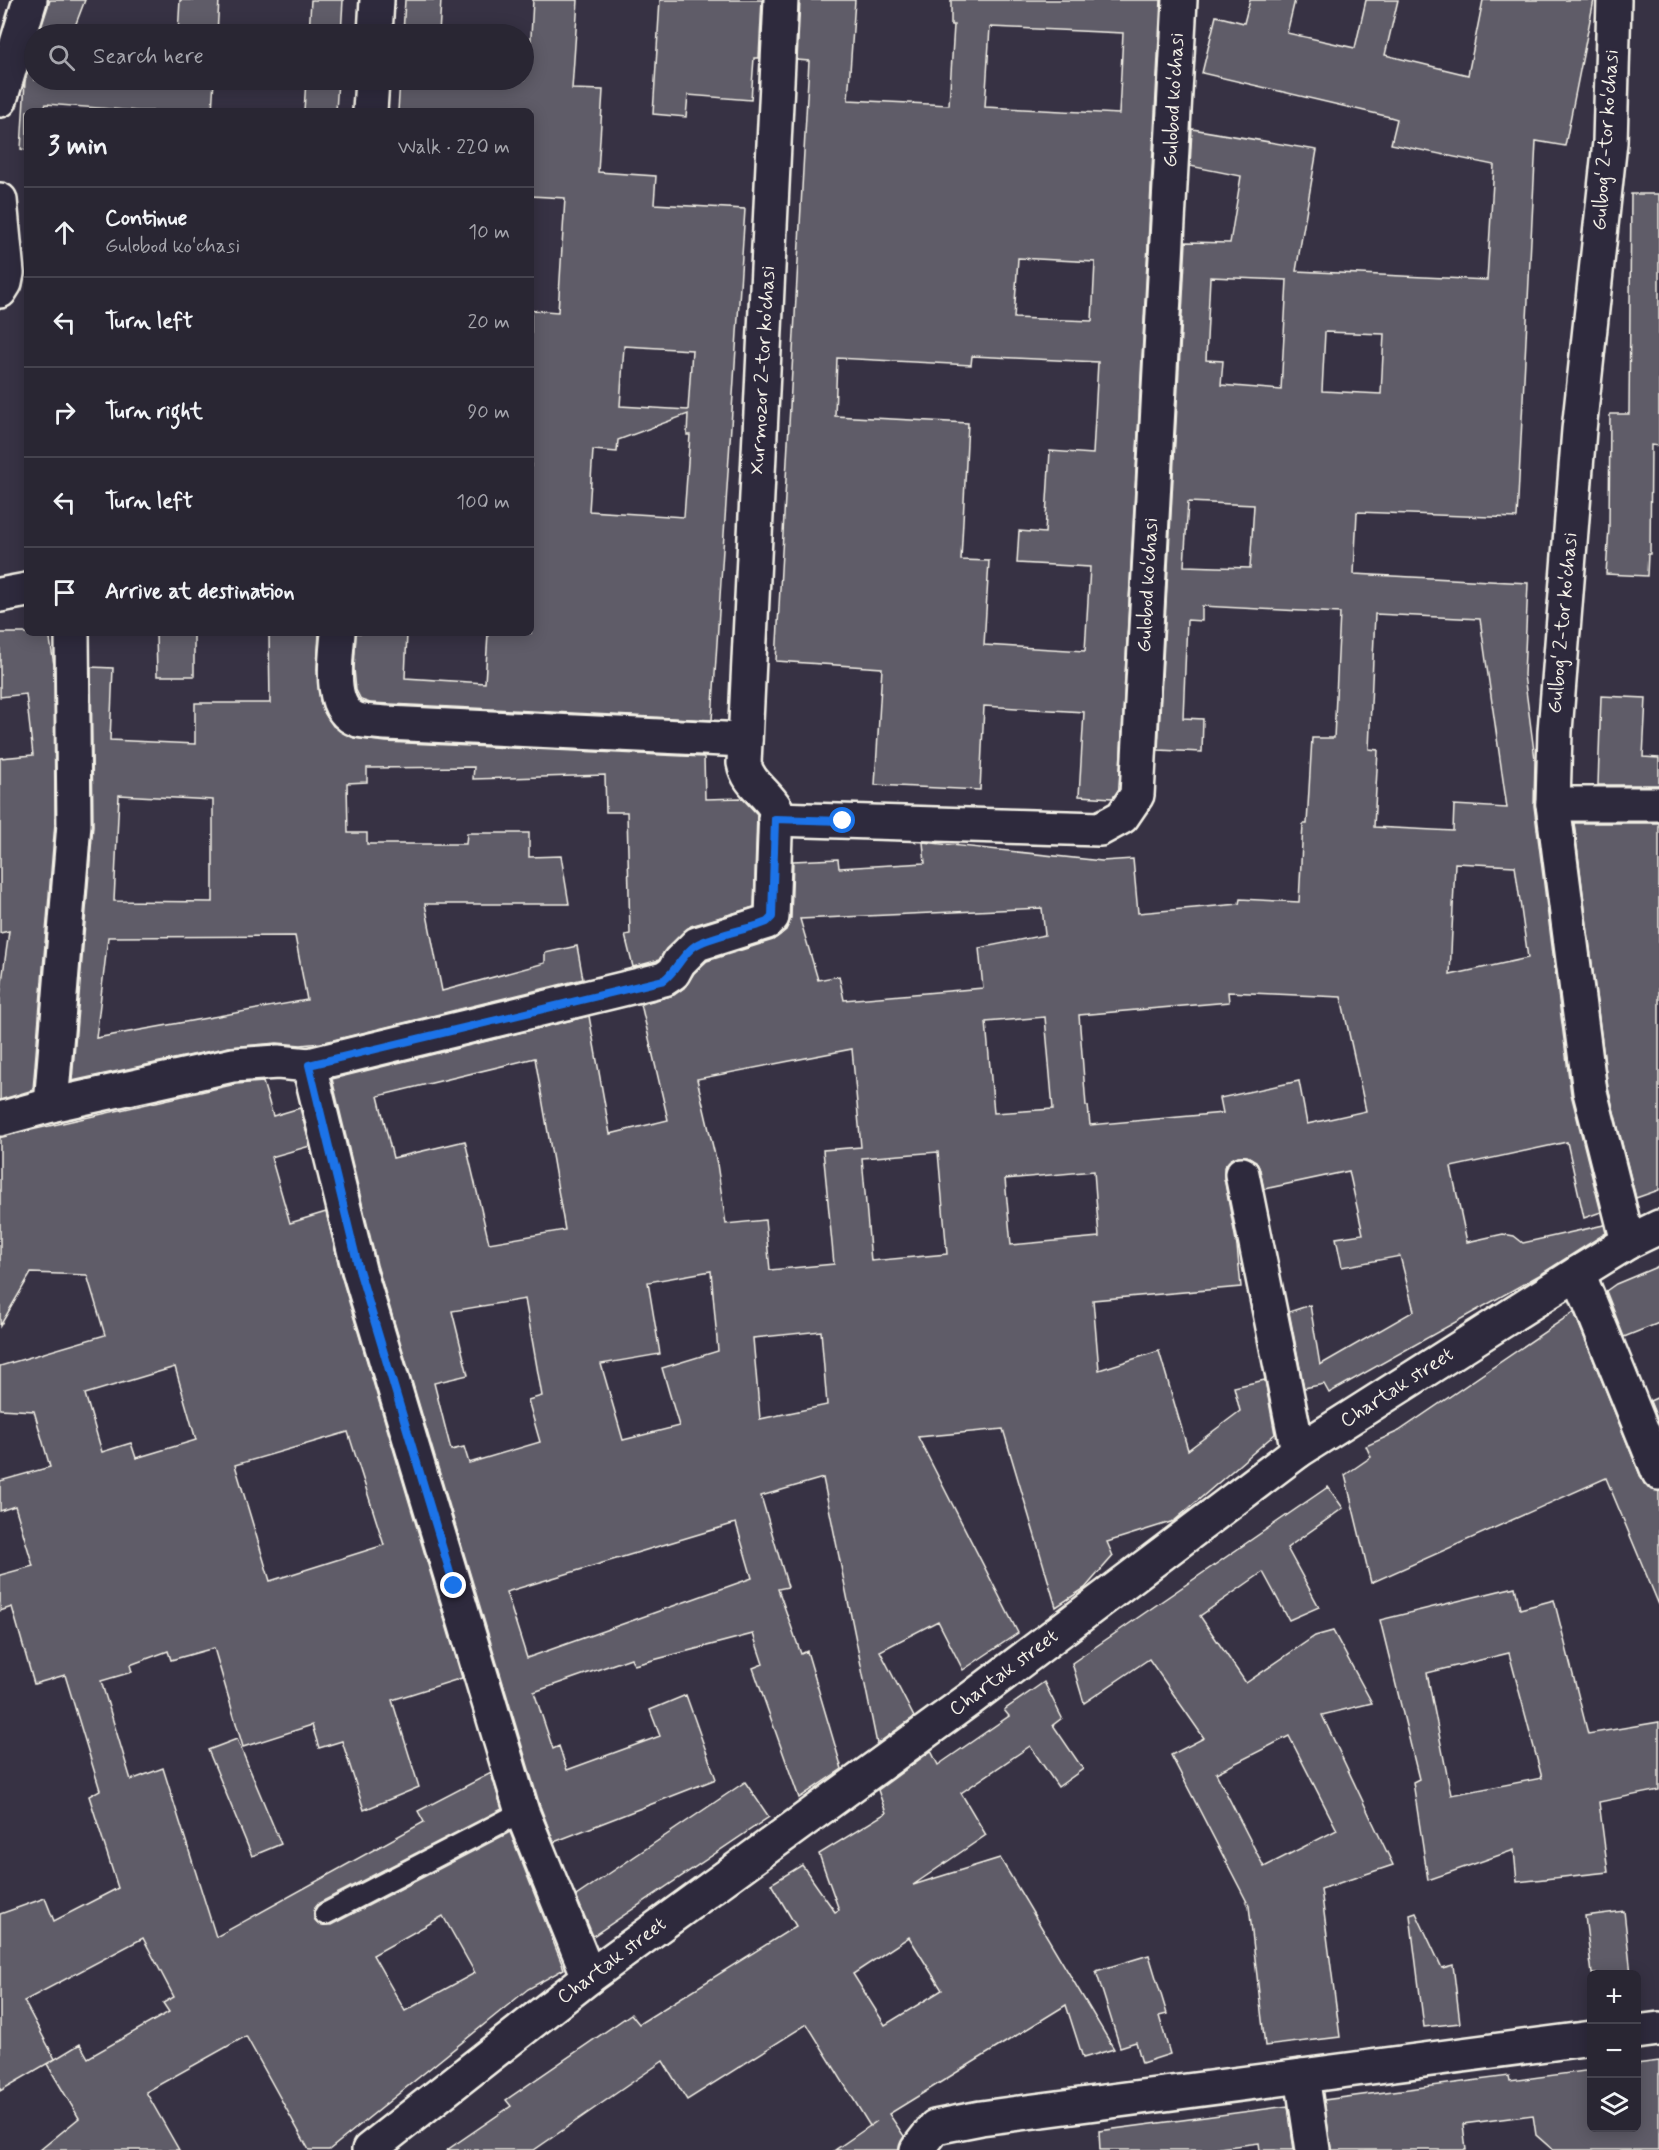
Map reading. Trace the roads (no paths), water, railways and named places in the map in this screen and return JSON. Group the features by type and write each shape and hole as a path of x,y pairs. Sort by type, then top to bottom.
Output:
{"street":[{"path":"0,100 30,0"},
{"path":"376,24 377,0"},
{"name":"Xurmozor 2-tor koʻchasi","path":"775,819 776,808 771,800 752,783 745,770 745,740 781,0"},
{"name":"Gulobod koʻchasi","path":"775,819 1100,829 1122,817 1137,795 1180,0"},
{"name":"Gulbogʻ 2-tor koʻchasi","path":"1614,0 1610,142 1579,430 1555,731 1553,804 1590,1092 1628,1242"},
{"path":"370,108 371,90"},
{"path":"0,200 7,273 0,291"},
{"path":"0,595 24,591"},
{"path":"51,1105 74,824 72,636"},
{"path":"338,636 336,690 343,709 357,720 745,740"},
{"path":"1553,804 1659,804"},
{"path":"0,1119 51,1105 233,1065 278,1062 309,1065 664,980 673,973 679,962 697,944 759,925 772,917 775,819"},
{"path":"309,1065 359,1270 522,1812 589,1977"},
{"path":"1242,1174 1298,1451"},
{"name":"Chartak street","path":"369,2150 589,1977 973,1697 1298,1451 1578,1272 1628,1242 1659,1227"},
{"path":"1578,1272 1659,1473"},
{"path":"1641,2031 1659,2029"},
{"path":"917,2150 935,2127 981,2118 1587,2039"},
{"path":"1302,2076 1313,2150"}],"lane":[{"path":"325,1914 522,1812"}]}
